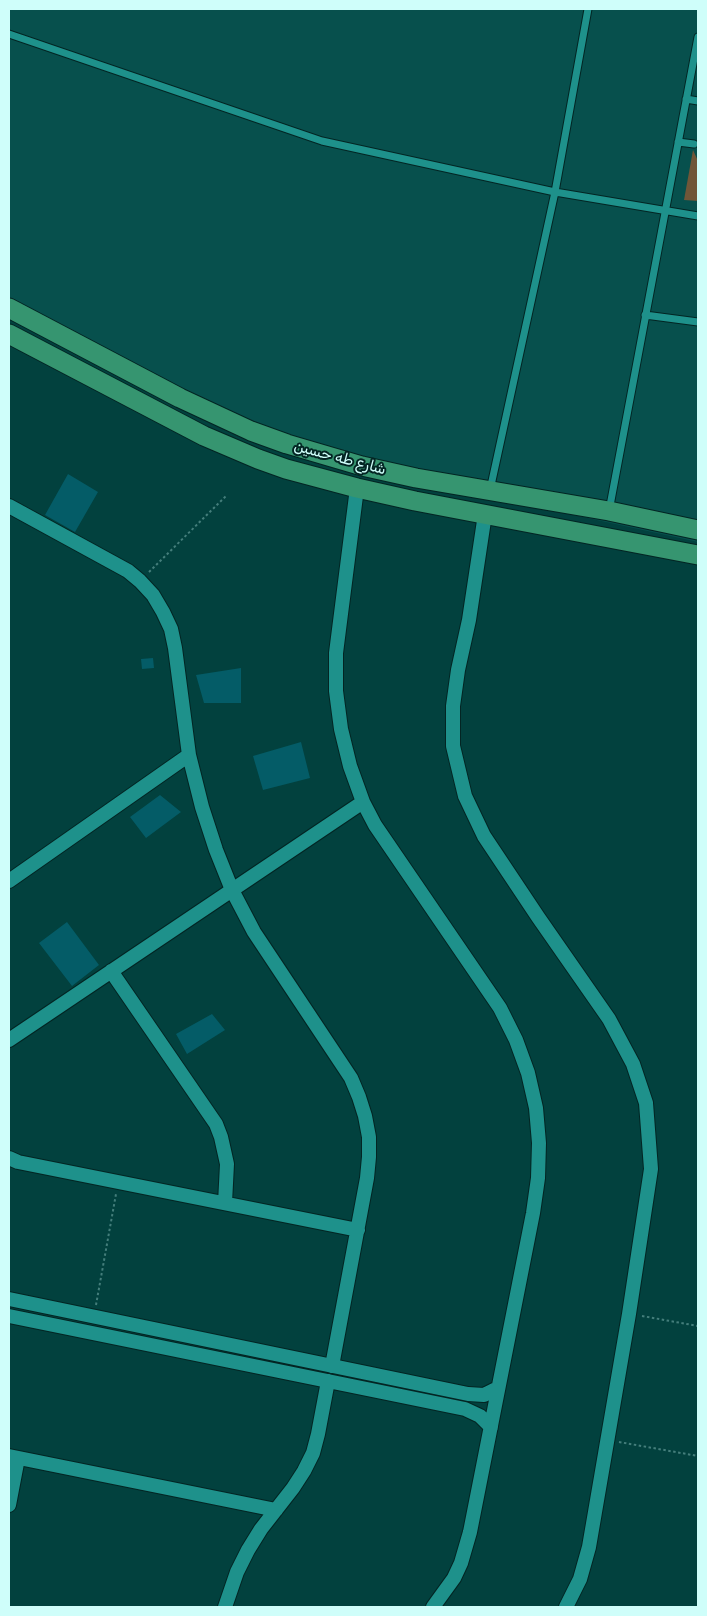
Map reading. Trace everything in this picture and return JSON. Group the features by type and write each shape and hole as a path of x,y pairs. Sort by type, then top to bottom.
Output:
{"main road":[{"name":"شارع طه حسين","path":"9,308 180,398 251,431 315,453 416,478 609,511 698,530"},
{"name":"شارع طه حسين","path":"9,334 177,423 222,444 286,469 357,488 698,556"}],"street":[{"path":"357,488 336,653 336,691 340,729 350,766 363,802 375,824 500,1008 516,1040 530,1082 536,1108 539,1143 538,1178 533,1213 467,1548 454,1578 433,1607"},
{"path":"9,506 115,562 140,581 153,595 170,629 175,648 189,755 202,807 232,890 254,932 350,1078 359,1097 369,1137 368,1178 332,1366"},
{"path":"484,514 453,706 453,746 465,796 484,836 609,1019 633,1064 646,1103 651,1169 629,1314 589,1546 580,1579 566,1607"},
{"path":"9,881 189,755"},
{"path":"9,1040 363,802"},
{"path":"112,971 216,1124 222,1137 227,1164 225,1203"},
{"path":"9,1158 18,1162 358,1230"},
{"path":"9,1299 476,1395 491,1392 498,1388"},
{"path":"9,1316 465,1409 480,1416 491,1427"},
{"path":"225,1607 237,1572 248,1550 300,1477 312,1453 318,1434 328,1381"},
{"path":"9,1504 13,1457 276,1510"}],"lane":[{"path":"490,490 555,192 588,9"},
{"path":"9,34 322,141 555,192 698,216"},
{"path":"609,511 698,37"},
{"path":"686,99 698,101"},
{"path":"678,142 694,144"},
{"path":"645,315 698,322"}],"path":[{"path":"140,581 226,496"},
{"path":"93,1317 118,1182"},
{"path":"629,1314 698,1326"},
{"path":"608,1440 698,1456"}],"shaded area":[{"path":"9,9 698,9 698,542 316,459 9,316"},
{"path":"693,150 698,161 698,201 684,200"}],"building":[{"path":"68,474 98,492 75,532 45,515"},
{"path":"153,658 154,668 142,669 141,659"},
{"path":"241,668 241,703 204,703 196,675"},
{"path":"301,742 310,778 263,790 253,756"},
{"path":"160,795 181,812 146,838 130,817"},
{"path":"67,922 99,965 72,986 39,943"},
{"path":"212,1014 225,1030 187,1054 176,1034"}]}
